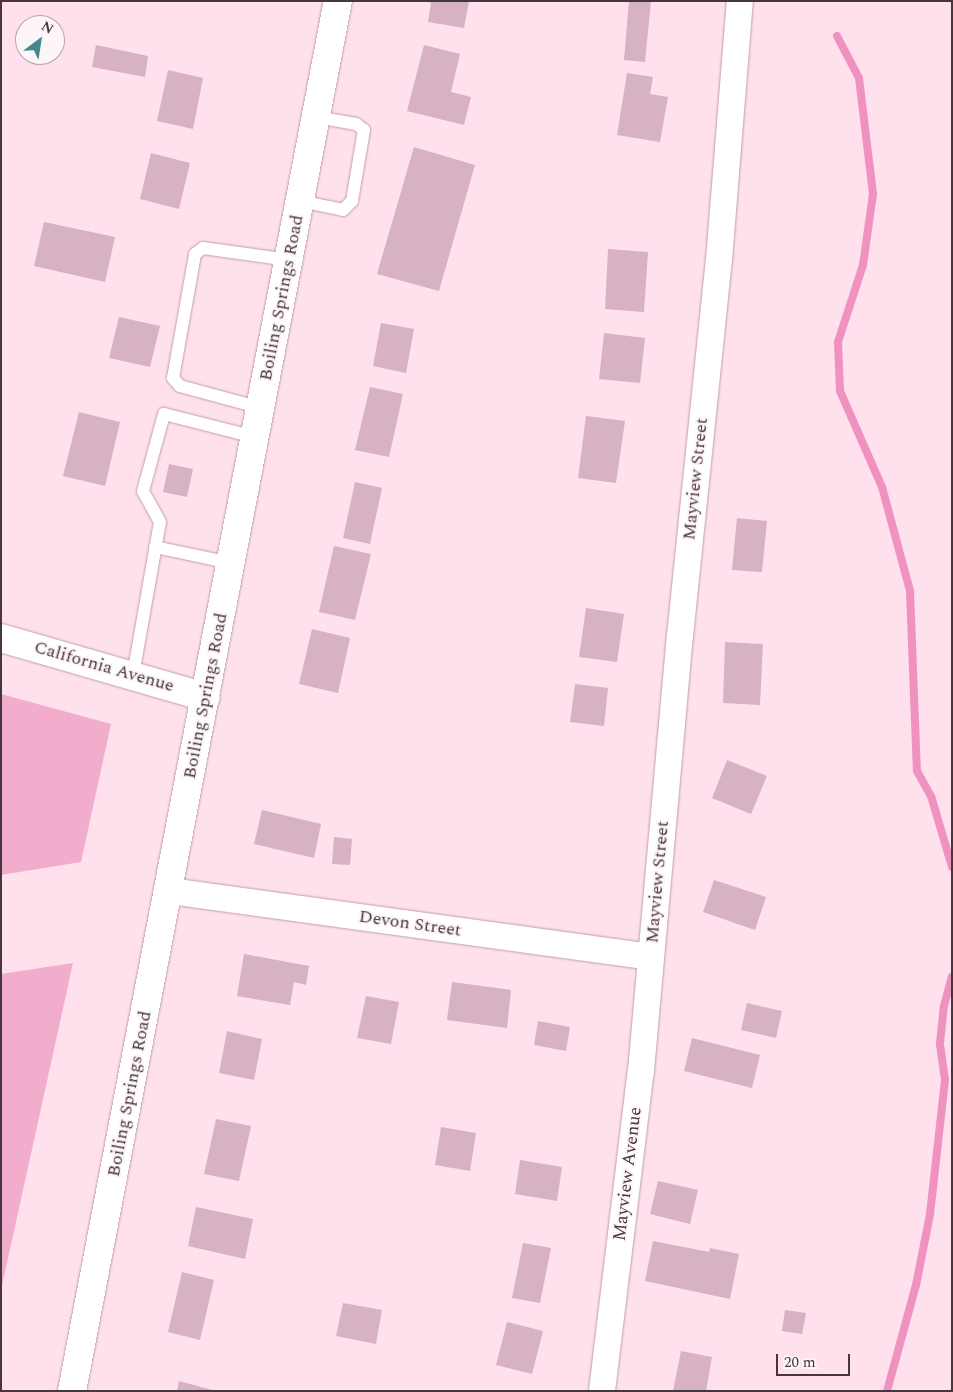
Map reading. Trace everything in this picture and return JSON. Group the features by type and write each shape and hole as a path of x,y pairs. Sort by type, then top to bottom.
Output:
{"main road":[{"name":"Boiling Springs Road","path":"72,1391 338,1"},
{"name":"California Avenue","path":"1,638 206,696"}],"street":[{"name":"Mayview Street","path":"651,957 680,636 719,260 740,1"},
{"name":"Devon Street","path":"169,891 651,957"},
{"name":"Mayview Avenue","path":"602,1391 641,1070 651,957"}],"lane":[{"path":"300,201 343,210 352,201 364,130 356,124 316,117"},
{"path":"261,408 180,386 173,378 195,254 203,248 289,260"},
{"path":"133,676 160,522 143,491 164,414 255,437"},
{"path":"155,547 231,564"}],"shaded area":[{"path":"1,694 111,724 81,862 1,875"},
{"path":"73,963 1,1290 1,974"}],"building":[{"path":"427,1 469,1 464,28 428,22 431,3"},
{"path":"629,1 651,1 645,62 624,60"},
{"path":"96,45 148,56 145,77 92,67"},
{"path":"424,45 460,54 451,92 471,97 464,125 407,111"},
{"path":"168,70 203,78 193,129 157,121"},
{"path":"627,73 653,77 650,94 668,97 660,142 617,135"},
{"path":"414,147 475,165 439,291 377,274"},
{"path":"151,153 190,163 179,209 140,199"},
{"path":"44,222 115,237 105,282 34,266"},
{"path":"608,249 648,252 644,312 605,309"},
{"path":"119,317 160,326 150,367 109,358"},
{"path":"381,323 414,329 406,373 373,366"},
{"path":"604,333 645,338 640,383 599,379"},
{"path":"370,387 403,394 389,457 355,450"},
{"path":"79,412 120,422 105,486 63,476"},
{"path":"586,416 625,421 616,483 578,478"},
{"path":"169,464 193,469 187,497 163,492"},
{"path":"355,482 382,488 370,544 343,538"},
{"path":"737,518 767,521 762,572 732,570"},
{"path":"334,546 371,554 355,620 319,612"},
{"path":"586,608 624,614 617,662 579,657"},
{"path":"312,629 350,638 338,693 299,684"},
{"path":"725,642 763,644 760,705 723,703"},
{"path":"575,684 608,688 604,726 570,722"},
{"path":"727,760 767,776 751,814 712,798"},
{"path":"262,810 321,824 314,858 254,844"},
{"path":"334,837 352,839 350,865 332,864"},
{"path":"714,880 766,897 755,930 703,912"},
{"path":"244,954 309,966 306,985 294,982 290,1005 237,996"},
{"path":"452,982 511,990 507,1028 447,1020"},
{"path":"366,996 399,1002 391,1044 357,1038"},
{"path":"747,1003 782,1011 776,1038 741,1030"},
{"path":"538,1021 570,1027 566,1051 534,1045"},
{"path":"227,1031 262,1039 254,1080 219,1073"},
{"path":"692,1038 760,1055 752,1088 684,1071"},
{"path":"216,1119 251,1126 239,1181 204,1174"},
{"path":"441,1127 476,1133 470,1171 435,1165"},
{"path":"520,1160 562,1167 557,1201 515,1194"},
{"path":"658,1181 698,1190 690,1224 650,1214"},
{"path":"196,1207 253,1219 245,1259 188,1246"},
{"path":"653,1241 709,1252 710,1248 739,1254 730,1299 645,1281"},
{"path":"523,1243 551,1248 540,1303 512,1298"},
{"path":"182,1272 214,1280 200,1340 168,1332"},
{"path":"343,1303 382,1310 376,1344 336,1336"},
{"path":"785,1310 806,1313 802,1334 782,1331"},
{"path":"507,1322 543,1331 532,1374 496,1365"},
{"path":"681,1351 712,1357 706,1391 673,1391"},
{"path":"179,1381 212,1390 212,1391 177,1391"}],"waterway":[{"path":"837,36 859,78 873,194 863,265 838,342 840,391 882,487 910,591 917,771 931,796 952,867"},
{"path":"887,1391 916,1285 930,1214 945,1080 940,1043 944,1006 952,977"}]}
